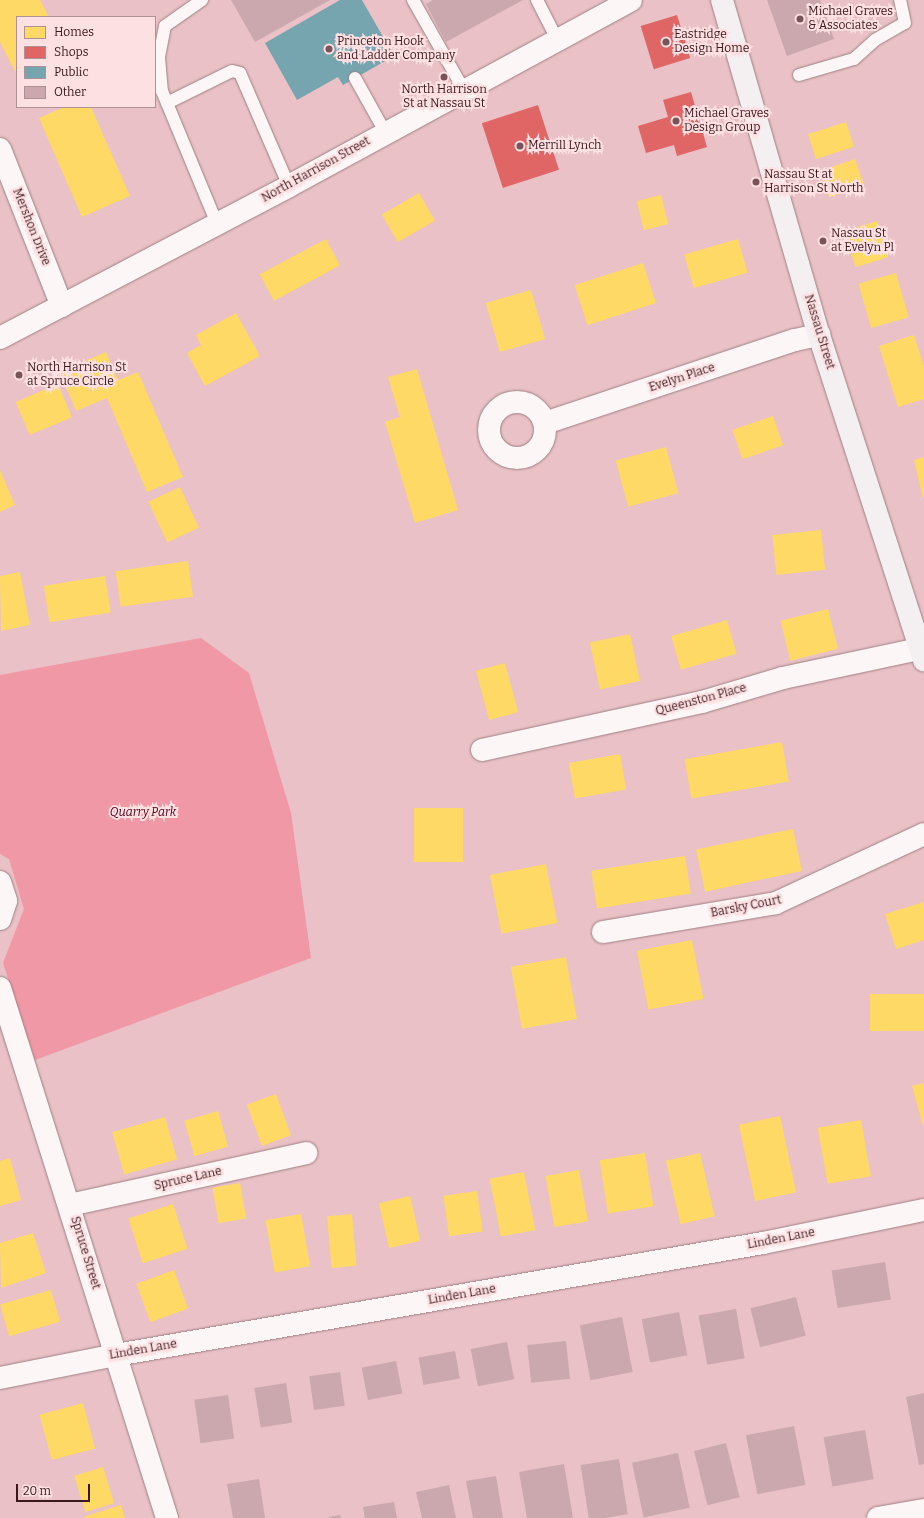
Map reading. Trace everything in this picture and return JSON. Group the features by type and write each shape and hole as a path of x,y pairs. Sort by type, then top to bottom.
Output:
{"main road":[{"name":"Nassau Street","path":"722,0 819,335 922,655"}],"street":[{"name":"North Harrison Street","path":"0,338 289,186 385,132 631,0"},
{"name":"Mershon Drive","path":"0,149 62,306"},
{"name":"Evelyn Place","path":"545,423 795,340 819,335"},
{"name":"Queenston Place","path":"482,750 702,702 782,678 922,655"},
{"name":"Barsky Court","path":"603,932 776,903 924,834"},
{"path":"0,882 6,901 0,919"},
{"name":"Spruce Street","path":"0,988 70,1205 167,1518"},
{"name":"Spruce Lane","path":"70,1205 306,1153"},
{"name":"Linden Lane","path":"0,1378 116,1355 755,1244 924,1210"},
{"path":"878,1518 924,1510"}],"lane":[{"path":"202,0 165,26 159,58 162,91 217,224"},
{"path":"413,0 464,90"},
{"path":"537,0 557,39"},
{"path":"799,75 854,59 875,40 905,23 900,0"},
{"path":"167,103 232,71 240,73 289,186"},
{"path":"355,78 385,132"}],"green space":[{"name":"Quarry Park","path":"201,638 249,673 291,813 311,958 35,1060 3,963 24,909 9,859 0,854 0,675"}],"building: Homes":[{"path":"0,0 40,0 48,16 16,16 16,73 0,42"},
{"path":"62,108 91,108 130,196 82,217 39,118"},
{"path":"846,122 854,147 816,159 808,134"},
{"path":"855,159 864,185 829,198 820,171"},
{"path":"419,193 435,221 398,242 382,214"},
{"path":"661,195 668,224 644,230 637,201"},
{"path":"877,221 888,257 856,267 844,231"},
{"path":"326,239 340,265 274,301 260,274"},
{"path":"738,239 748,273 694,288 684,254"},
{"path":"643,263 656,303 588,325 575,285"},
{"path":"896,273 909,317 871,328 859,284"},
{"path":"531,290 545,339 500,352 486,303"},
{"path":"236,313 260,356 205,386 187,353 201,345 196,335"},
{"path":"914,335 924,367 924,399 898,407 879,346"},
{"path":"106,352 118,380 138,372 183,477 147,492 107,398 76,411 60,372"},
{"path":"417,369 458,510 415,523 385,422 400,417 388,377"},
{"path":"58,384 72,417 30,435 16,402"},
{"path":"773,416 783,445 742,459 732,430"},
{"path":"666,447 678,493 628,507 616,460"},
{"path":"924,457 924,498 923,498 914,460"},
{"path":"0,470 15,505 0,512"},
{"path":"180,487 199,528 167,543 148,502"},
{"path":"821,530 825,570 776,575 772,535"},
{"path":"188,561 193,597 121,607 116,571"},
{"path":"20,572 30,625 1,631 0,576"},
{"path":"105,576 111,613 50,622 44,586"},
{"path":"828,609 838,649 790,661 780,621"},
{"path":"727,620 737,654 681,670 671,636"},
{"path":"630,634 640,681 600,689 590,643"},
{"path":"505,663 518,712 489,720 476,671"},
{"path":"782,742 789,781 691,799 685,759"},
{"path":"620,754 626,789 575,798 569,763"},
{"path":"414,808 463,808 463,862 414,862"},
{"path":"793,829 802,871 705,892 696,850"},
{"path":"685,856 691,894 597,908 591,871"},
{"path":"546,864 557,923 501,934 490,875"},
{"path":"924,902 924,940 896,949 885,914"},
{"path":"692,940 703,999 648,1010 637,951"},
{"path":"566,957 577,1019 522,1029 511,967"},
{"path":"870,994 924,994 924,1031 870,1031"},
{"path":"924,1083 924,1129 912,1086"},
{"path":"276,1094 291,1135 262,1146 247,1105"},
{"path":"218,1111 228,1147 195,1156 184,1121"},
{"path":"780,1116 796,1192 755,1201 739,1125"},
{"path":"165,1117 177,1159 124,1174 112,1132"},
{"path":"861,1120 871,1176 828,1184 818,1128"},
{"path":"645,1153 653,1206 608,1214 600,1160"},
{"path":"700,1153 715,1216 681,1224 666,1161"},
{"path":"10,1158 21,1200 0,1206 0,1161"},
{"path":"579,1170 588,1221 555,1227 546,1176"},
{"path":"524,1172 535,1230 501,1237 490,1179"},
{"path":"240,1183 246,1218 219,1223 212,1188"},
{"path":"477,1191 483,1232 449,1236 443,1196"},
{"path":"410,1196 420,1241 389,1248 379,1203"},
{"path":"173,1204 188,1249 143,1263 128,1219"},
{"path":"301,1214 310,1266 275,1272 266,1220"},
{"path":"352,1214 357,1266 332,1268 327,1216"},
{"path":"33,1233 46,1273 1,1288 0,1243"},
{"path":"174,1270 188,1309 150,1322 136,1284"},
{"path":"51,1290 60,1322 9,1336 0,1305"},
{"path":"83,1403 95,1448 52,1460 40,1415"},
{"path":"103,1467 114,1503 85,1512 74,1476"},
{"path":"121,1505 125,1518 86,1518 86,1516"}],"building: Shops":[{"name":"Eastridge Design Home","path":"677,15 690,58 654,69 641,26"},
{"name":"Michael Graves Design Group","path":"691,92 707,147 677,156 674,145 646,153 638,126 668,117 663,100"},
{"name":"Merrill Lynch","path":"538,105 559,170 503,188 482,123"}],"building: Public":[{"name":"Princeton Hook and Ladder Company","path":"340,0 362,0 394,56 343,85 338,77 297,100 265,43"}],"building: Other":[{"path":"231,0 330,0 255,42"},
{"path":"433,0 523,0 446,42 426,4"},
{"name":"Michael Graves & Associates","path":"767,0 820,0 834,39 787,56"},
{"path":"885,1262 891,1300 838,1308 832,1270"},
{"path":"796,1297 806,1336 760,1347 750,1308"},
{"path":"736,1309 745,1358 707,1365 699,1316"},
{"path":"679,1312 687,1355 650,1362 642,1319"},
{"path":"622,1317 633,1372 590,1380 580,1325"},
{"path":"566,1341 570,1379 531,1383 527,1345"},
{"path":"507,1342 514,1379 478,1386 471,1349"},
{"path":"455,1351 460,1379 423,1385 419,1357"},
{"path":"396,1361 402,1393 368,1400 362,1368"},
{"path":"340,1372 345,1406 314,1410 309,1376"},
{"path":"286,1383 292,1423 261,1428 254,1388"},
{"path":"924,1393 924,1464 919,1465 906,1397"},
{"path":"228,1395 234,1439 200,1443 194,1400"},
{"path":"794,1426 805,1485 757,1494 746,1435"},
{"path":"865,1430 874,1479 832,1487 824,1437"},
{"path":"726,1443 740,1497 708,1505 694,1451"},
{"path":"678,1453 690,1508 644,1518 632,1463"},
{"path":"619,1459 628,1514 604,1518 589,1518 580,1465"},
{"path":"564,1464 573,1518 527,1518 519,1472"},
{"path":"496,1476 503,1518 473,1518 466,1481"},
{"path":"259,1479 265,1518 233,1518 227,1484"},
{"path":"449,1485 456,1518 422,1518 416,1492"},
{"path":"394,1502 397,1518 365,1518 363,1507"},
{"path":"340,1515 341,1518 329,1518 329,1517"}],"place":[{"name":"Michael Graves & Associates","path":"800,19"},
{"name":"Eastridge Design Home","path":"666,42"},
{"name":"Princeton Hook and Ladder Company","path":"329,49"},
{"name":"North Harrison St at Nassau St","path":"444,77"},
{"name":"Michael Graves Design Group","path":"676,121"},
{"name":"Merrill Lynch","path":"520,146"},
{"name":"Nassau St at Harrison St North","path":"756,182"},
{"name":"Nassau St at Evelyn Pl","path":"823,241"},
{"name":"North Harrison St at Spruce Circle","path":"19,375"}]}
